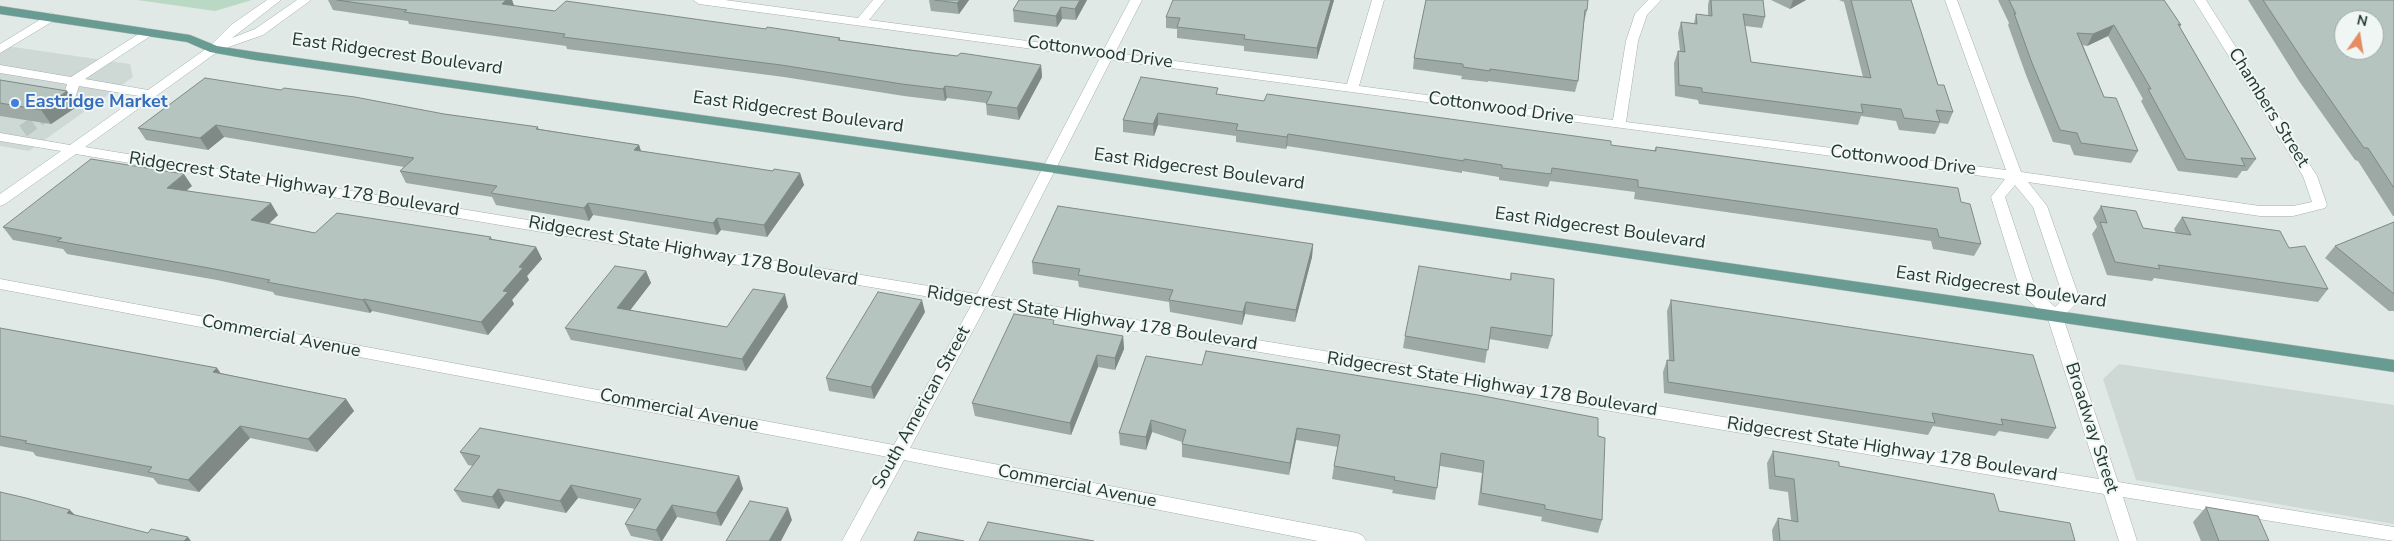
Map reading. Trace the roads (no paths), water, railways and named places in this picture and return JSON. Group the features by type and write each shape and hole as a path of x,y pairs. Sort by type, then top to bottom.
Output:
{"main road":[{"name":"East Ridgecrest Boulevard","path":"0,10 190,39 214,48 1048,168 2394,366"}],"street":[{"path":"0,202 214,48 235,28 275,0"},
{"path":"214,48 260,32 305,0"},
{"name":"Cottonwood Drive","path":"699,0 1619,125 2015,176 2260,211 2304,209"},
{"path":"862,21 879,0"},
{"name":"South American Street","path":"851,541 897,452 981,300 1136,0"},
{"path":"1352,89 1378,0"},
{"path":"1619,125 1632,41 1641,14 1655,0"},
{"path":"1951,0 2015,176 2040,206 2072,300 2055,316 2029,294 1998,197 2015,176"},
{"name":"Chambers Street","path":"2200,0 2310,176 2320,205 2304,209"},
{"path":"0,49 51,18"},
{"path":"68,98 74,81 148,32"},
{"path":"0,69 151,94"},
{"path":"22,131 33,142"},
{"name":"Ridgecrest State Highway 178 Boulevard","path":"0,137 76,148 981,300 2110,486 2394,535"},
{"name":"Commercial Avenue","path":"0,284 897,452 1357,541"},
{"name":"Broadway Street","path":"2055,316 2128,541"}],"tunnel":[{"path":"23,131 51,111"}],"place":[{"name":"Eastridge Market","path":"15,103"}]}
